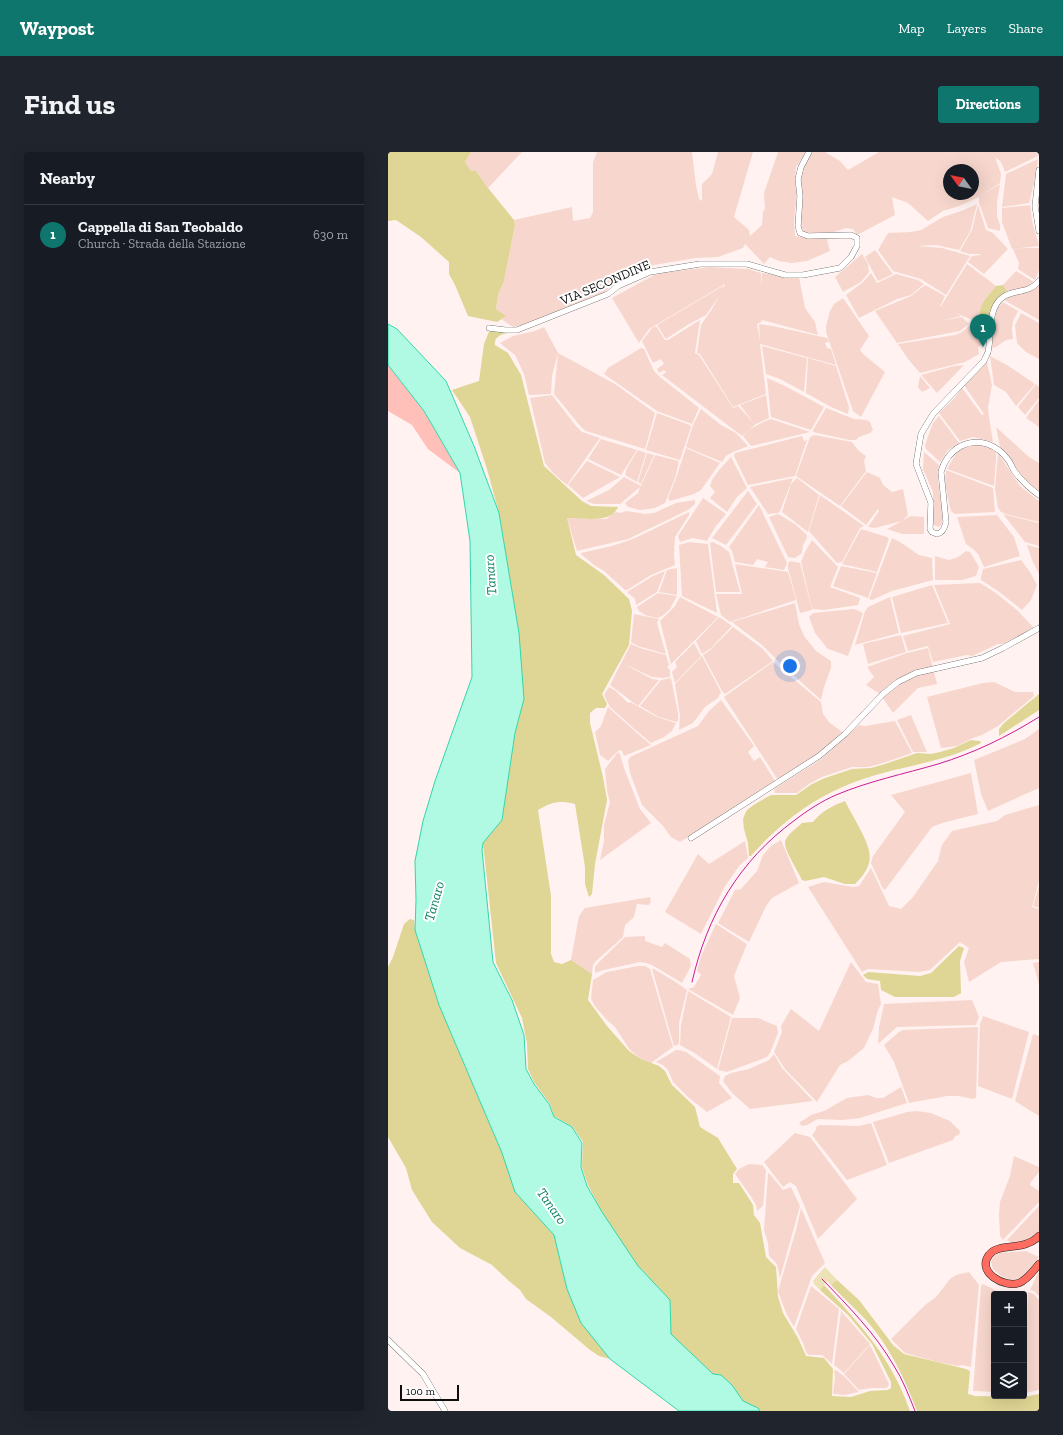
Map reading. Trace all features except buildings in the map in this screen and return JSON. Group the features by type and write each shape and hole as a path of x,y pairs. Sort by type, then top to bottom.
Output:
{"main road":[{"path":"1039,1236 1024,1245 996,1249 989,1255 985,1263 987,1270 993,1277 1006,1283 1014,1284 1024,1280 1039,1264"}],"street":[{"name":"VIA SECONDINE","path":"489,328 517,330 608,294 618,286 650,272 700,264 747,264 785,275 803,275 840,268 858,246 857,238 851,235 808,236 800,234 798,226 800,196 798,178 801,167 809,152"},
{"path":"1039,170 1035,206 1039,231"},
{"path":"1039,281 1030,289 1012,293 1003,297 995,306 988,352 984,361 933,414 926,424 918,445 916,464 931,504 930,529 932,532 937,534 942,532 946,522 941,478 943,465 949,455 965,444 981,442 997,448 1009,461 1025,484 1039,495"},
{"path":"691,838 819,756 845,734 883,694 898,682 916,673 982,658 1039,628"},
{"path":"388,1340 423,1374 445,1411"}],"shaded area":[{"path":"388,152 471,152 465,162 471,171 476,171 514,220 515,225 504,281 498,295 496,309 506,316 497,322 468,316 449,274 449,262 421,237 396,220 388,221"},
{"path":"471,152 522,152 488,188 476,171 471,171 465,162"},
{"path":"597,152 692,152 696,185 699,199 702,201 702,184 712,174 718,152 753,152 734,217 749,230 750,236 762,225 763,211 765,210 764,193 778,152 806,152 796,167 795,183 797,192 794,221 795,236 827,239 830,251 807,261 792,263 779,261 770,257 764,264 745,244 743,248 718,257 696,258 654,265 622,277 599,297 525,325 513,327 501,319 505,316 496,309 498,295 504,281 515,225 514,220 572,207 573,221 590,218 593,212 593,162"},
{"path":"812,152 825,152 840,161 848,170 879,152 1037,152 1038,156 1005,172 1001,162 995,157 1001,174 1000,183 979,197 979,164 943,164 943,200 972,200 943,211 928,221 908,203 892,197 895,215 857,235 853,229 846,228 834,232 804,232 800,225 803,196 800,179 805,164"},
{"path":"1038,159 1036,175 1029,203 1002,207 1006,174"},
{"path":"1000,184 997,203 997,217 1000,225 1000,231 988,228 979,203 979,197"},
{"path":"977,204 970,232 959,250 936,245 917,246 942,248 970,256 946,295 921,279 893,271 878,250 888,233 921,230 943,217"},
{"path":"978,205 986,230 993,233 1008,249 984,274 968,262 972,256 981,254 969,254 960,251 972,230"},
{"path":"1030,205 1032,221 1039,246 1012,249 1002,222 1002,208"},
{"path":"1039,248 1039,270 1035,280 1018,269 1019,263 1013,249"},
{"path":"875,250 893,274 878,281 865,257"},
{"path":"862,254 868,264 869,272 861,282 843,292 835,277"},
{"path":"967,264 996,286 987,297 978,316 973,320 955,313 961,316 940,321 962,317 969,324 960,331 897,343 875,311 911,296 925,285 945,296 940,306 945,308 941,306"},
{"path":"709,267 749,269 761,273 762,287 762,273 799,277 805,308 815,322 818,335 762,320 757,324 760,341 759,324 827,338 829,342 825,343 827,348 831,349 836,365 760,344 766,394 733,407 700,354 697,353 701,325 720,295 706,315 666,339 657,325 723,286 723,288 725,284 649,329 639,343 612,298 654,275"},
{"path":"1016,271 1034,282 1034,284 1007,291 1003,285"},
{"path":"871,273 877,283 896,274 918,280 924,284 911,295 897,299 859,318 846,295 863,282"},
{"path":"1003,285 1007,291 999,297 988,335 980,322 979,317 981,307 996,286"},
{"path":"1039,285 1039,320 1004,300 1011,296 1030,291"},
{"path":"843,298 869,336 860,350 885,372 861,417 853,411 826,332 830,311 834,304"},
{"path":"1003,302 1018,311 1013,321 1013,339 1006,340 996,347 991,348 997,308"},
{"path":"1021,313 1039,323 1039,359 1026,352 1017,343 1015,325"},
{"path":"979,317 983,331 981,333 984,336 984,343 978,347 979,354 965,362 920,373 898,344 955,335 962,332"},
{"path":"700,320 695,353 699,355 733,408 738,406 754,423 740,405 766,395 769,418 756,424 742,436 662,375 666,372 664,370 659,373 657,369 664,364 661,359 653,363 642,341 652,328 656,326 665,340 668,340"},
{"path":"544,327 558,353 552,376 551,394 529,395 524,374 515,355 500,343 513,336 535,331"},
{"path":"490,329 508,333 498,336 495,345 508,353 521,375 544,466 582,501 591,506 618,507 614,513 603,518 567,518 576,555 604,575 629,599 632,611 629,645 602,694 607,704 605,708 596,708 590,713 590,723 607,800 595,864 592,894 589,897 585,884 585,867 575,804 556,802 538,810 551,896 551,954 554,962 562,964 571,960 592,974 588,1000 607,1026 629,1051 641,1059 659,1066 665,1071 672,1085 695,1107 700,1127 718,1138 737,1169 733,1174 733,1183 739,1183 753,1205 754,1215 760,1223 766,1257 776,1267 778,1297 783,1313 798,1338 806,1356 824,1358 833,1369 832,1396 851,1397 870,1391 888,1390 891,1388 891,1382 872,1344 848,1315 820,1290 824,1285 851,1314 885,1359 903,1392 910,1411 760,1411 758,1408 743,1401 732,1385 721,1375 713,1374 671,1334 670,1300 638,1266 602,1212 588,1185 582,1167 583,1142 573,1127 554,1116 550,1104 534,1082 528,1069 527,1043 522,1018 496,963 483,843 502,820 515,733 524,699 499,513 487,469 470,417 452,390 479,381 484,344"},
{"path":"762,346 807,358 804,392 780,379 766,374"},
{"path":"641,348 644,349 654,371 699,408 692,424 657,411 604,374 608,368"},
{"path":"558,353 615,384 655,413 645,449 586,431 581,427 554,394"},
{"path":"990,356 1007,365 1035,384 1016,406 1006,392 994,385"},
{"path":"808,358 836,366 849,407 848,414 831,407 806,393"},
{"path":"987,362 992,385 988,408 993,442 973,437 960,441 939,413 953,400 962,388 982,415 984,414 964,385"},
{"path":"964,365 937,393 921,375 954,366"},
{"path":"920,376 930,388 922,392 918,387"},
{"path":"767,378 824,407 811,430 771,417"},
{"path":"1036,384 1039,387 1039,398 1025,415 1018,407"},
{"path":"552,395 582,432 600,438 567,485 554,474 545,463 530,398"},
{"path":"1039,400 1039,427 1026,418"},
{"path":"826,408 854,419 866,420 870,422 873,430 856,440 849,440 813,432"},
{"path":"701,409 721,425 736,433 748,446 726,456 722,462 686,447 693,425"},
{"path":"657,413 690,425 691,427 680,460 646,450"},
{"path":"939,416 959,443 948,450 940,462 926,449 925,445 933,423"},
{"path":"771,419 810,432 751,446 743,436 749,430"},
{"path":"996,427 1029,457 1039,463 1039,491 1029,484 1021,475 1000,447"},
{"path":"814,435 852,442 858,450 866,456 864,461 866,471 840,506 796,476 810,437"},
{"path":"802,436 804,441 807,440 795,476 748,485 734,456 735,453"},
{"path":"601,439 637,450 621,475 588,459"},
{"path":"977,445 994,449 996,452 994,486 947,469 957,452 965,447"},
{"path":"686,448 720,463 701,490 694,494 670,501 668,498"},
{"path":"638,450 646,453 637,482 625,475 627,468"},
{"path":"924,452 939,465 938,480 943,516 942,524 939,527 933,525 933,492 923,469"},
{"path":"647,453 654,455 641,484 638,482"},
{"path":"998,453 1020,486 1039,501 1039,522 1006,514 1001,512 998,508 995,489"},
{"path":"655,455 679,461 675,478 665,503 655,508 640,510 628,507 625,503 638,493 640,487 620,504 594,504 586,501 609,490 624,477 641,486"},
{"path":"731,457 747,488 737,497 727,512 710,498 715,492 710,486 719,470"},
{"path":"587,461 620,477 583,498 568,485"},
{"path":"946,470 993,488 995,512 955,514 951,511 945,483"},
{"path":"867,472 880,478 883,485 892,492 903,489 908,515 902,521 875,528 868,527 879,511 878,509 866,525 841,506"},
{"path":"793,478 778,513 768,514 750,487"},
{"path":"797,478 819,495 808,532 782,512 791,484"},
{"path":"748,491 757,504 726,545 712,538"},
{"path":"820,495 864,526 860,528 842,562 837,563 809,531"},
{"path":"703,498 726,514 716,526 707,541 693,538 680,542 678,536"},
{"path":"695,500 695,504 688,510 628,539 577,551 567,518 606,519 616,512 620,513 627,511 645,514 654,513 676,503"},
{"path":"759,505 787,563 784,570 765,567 768,562 757,559 753,565 735,562 732,551 729,547"},
{"path":"689,512 689,515 675,537 675,565 651,575 627,590 625,590 581,553 612,546 633,539"},
{"path":"778,514 795,524 807,535 802,553 795,558 788,557 769,517"},
{"path":"1003,514 1039,523 1039,546 1025,542"},
{"path":"997,515 1014,537 1020,556 984,567 978,554 966,544 957,517"},
{"path":"911,516 924,517 924,534 902,534 887,529"},
{"path":"861,529 887,537 889,539 877,572 842,564"},
{"path":"892,538 919,555 932,558 933,580 892,591 872,600 869,599"},
{"path":"812,540 838,567 830,587 860,598 858,605 824,610 812,609 801,562"},
{"path":"689,542 708,544 717,613 682,596 679,545"},
{"path":"713,542 729,552 740,592 716,592 710,543"},
{"path":"1027,545 1039,548 1039,574 1032,560"},
{"path":"966,551 970,552 979,567 976,576 962,580 935,580 935,556 949,560 958,557"},
{"path":"1021,560 1037,585 1031,600 1022,610 981,580 983,569"},
{"path":"790,561 800,563 812,610 800,613 788,568"},
{"path":"735,564 788,572 796,600 730,622 721,615 716,594 742,594"},
{"path":"841,566 877,573 868,598 833,586"},
{"path":"677,568 677,595 659,592 667,570"},
{"path":"665,571 657,592 636,605 635,599 627,592 653,576"},
{"path":"980,583 996,593 1018,611 1034,628 1004,644 998,644 972,656 967,655 933,662 928,646 908,651 903,636 950,624 934,585"},
{"path":"932,585 948,623 901,633 892,597"},
{"path":"658,593 677,596 670,609 662,616 657,618 645,615 639,611 637,607"},
{"path":"680,597 718,617 671,664 660,621 675,606"},
{"path":"890,597 899,633 855,645 865,611 868,607"},
{"path":"795,603 799,624 804,636 816,651 831,661 831,668 821,700 762,645 732,622"},
{"path":"854,609 863,613 848,656 828,649 815,633 809,617 813,613"},
{"path":"634,614 659,619 657,623 666,654 638,646 631,642"},
{"path":"719,617 732,626 711,648 702,654 696,641"},
{"path":"733,627 763,649 773,661 725,694 703,655"},
{"path":"901,635 906,652 868,664 863,644"},
{"path":"694,643 701,656 675,683 672,672 677,667 675,662"},
{"path":"631,644 666,655 669,665 667,667 670,670 670,677 652,677 622,663 652,679 659,680 638,706 610,685"},
{"path":"928,648 937,684 918,688 893,713 880,694 866,685 874,677 867,667 907,653"},
{"path":"702,656 721,692 718,698 705,707 693,723 679,730 680,716 675,684"},
{"path":"773,662 821,702 823,714 829,722 842,732 815,757 778,780 724,697"},
{"path":"671,678 678,713 677,722 659,717 640,706 661,680"},
{"path":"994,682 1015,692 1033,692 1034,696 998,726 982,735 957,746 941,748 927,697 983,683"},
{"path":"609,687 616,691 628,703 630,702 657,717 676,723 672,731 664,737 651,743 610,707 604,695"},
{"path":"1039,694 1039,710 999,736 999,729 1004,723"},
{"path":"721,700 754,746 748,752 754,761 760,757 775,781 762,791 680,842 671,837 663,826 642,805 630,773 628,761 630,757 698,726 709,711"},
{"path":"608,707 651,745 624,756 622,751 619,750 608,761 600,755 595,732 601,726"},
{"path":"911,715 927,752 913,752 897,720"},
{"path":"895,721 912,753 868,767 852,767 822,777 797,793 775,793 774,789 820,760 859,725 865,726"},
{"path":"1039,729 1039,788 988,811 981,794 974,760 1025,739"},
{"path":"971,740 980,741 981,743 970,749 933,761 863,779 827,794 795,815 780,827 751,856 749,856 743,819 747,810 771,795 796,795 812,784 852,769 871,768 917,753 931,754 940,752 954,748"},
{"path":"618,752 640,809 651,823 600,860 604,841 604,825 610,802 607,791 605,769"},
{"path":"971,773 978,814 932,827 885,890 882,887 871,863 873,856 905,812 891,795"},
{"path":"845,801 868,846 870,859 866,871 855,884 845,884 824,877 805,881 802,880 785,846 786,839 802,823 813,822 828,809"},
{"path":"1039,805 1039,881 1032,907 1039,909 1039,959 1001,962 969,982 964,962 969,948 960,942 930,970 919,972 868,969 862,972 808,887 824,882 853,887 859,886 871,868 889,906 901,909 913,897 938,861 942,845 952,831 997,821 1005,815"},
{"path":"781,840 799,883 772,898 766,906 749,942 718,923 735,890 741,889 757,871 763,855 771,846"},
{"path":"745,841 748,858 739,866 724,888 701,934 665,912 698,854 709,864"},
{"path":"1039,886 1039,908 1033,906"},
{"path":"650,897 651,901 649,905 637,904 634,917 625,925 623,937 596,961 593,965 592,974 571,960 579,916 585,908"},
{"path":"410,919 414,920 415,930 439,1005 502,1153 515,1192 554,1235 567,1289 581,1323 610,1359 599,1356 590,1350 551,1317 526,1299 520,1290 492,1265 460,1248 432,1222 412,1190 406,1168 388,1137 388,967 404,924"},
{"path":"716,924 747,944 734,976 740,998 733,1015 688,989 694,987 701,975 697,971 701,956"},
{"path":"645,936 645,941 662,947 665,943 690,959 691,966 682,983 652,965 640,962 595,973 595,967 599,962 625,937"},
{"path":"959,946 964,948 960,961 961,993 954,997 895,997 881,990 880,981 867,979 863,975 868,972 920,976 931,973"},
{"path":"851,962 866,982 878,984 881,1004 873,1029 864,1048 848,1061 840,1065 817,1102 785,1069 774,1052 782,1032 781,1026 791,1009 819,1031"},
{"path":"1039,962 1039,984 1033,963"},
{"path":"645,966 650,969 673,1047 651,1063 641,1059 630,1050 615,1027 594,1005 591,998 593,980 607,972"},
{"path":"652,969 687,990 679,1023 679,1044 674,1046"},
{"path":"688,991 731,1017 717,1069 680,1045 681,1025"},
{"path":"972,1000 979,1017 976,1025 897,1027 878,1044 879,1027 884,1004"},
{"path":"983,1016 1029,1032 1012,1099 978,1086 980,1024"},
{"path":"732,1018 758,1018 777,1026 778,1033 767,1057 727,1072 718,1070"},
{"path":"978,1027 976,1098 972,1099 959,1096 947,1096 909,1103 894,1062 884,1045 903,1030"},
{"path":"1033,1034 1039,1036 1039,1116 1015,1101"},
{"path":"676,1050 686,1052 720,1076 719,1083 732,1098 707,1112 689,1098 673,1082 668,1070 663,1065 656,1062"},
{"path":"774,1054 782,1068 813,1101 750,1109 732,1093 723,1081 725,1076 749,1069 769,1060"},
{"path":"901,1087 907,1103 860,1118 842,1120 818,1119 802,1126 799,1123 811,1115 824,1111 847,1098 868,1095 876,1098 883,1098"},
{"path":"917,1111 931,1113 950,1121 960,1131 959,1135 955,1136 953,1140 889,1163 873,1122 907,1112"},
{"path":"871,1123 887,1165 847,1180 812,1135 816,1130 816,1127 819,1125 859,1126"},
{"path":"795,1133 810,1137 857,1199 818,1239 796,1186 790,1182 783,1187 764,1162"},
{"path":"1014,1156 1039,1167 1039,1172 1030,1185 1039,1191 1039,1202 1003,1240 1000,1236 1000,1202 1010,1176"},
{"path":"749,1164 762,1165 766,1170 763,1206 757,1211 756,1205 735,1174 739,1169"},
{"path":"769,1173 783,1190 791,1187 800,1206 780,1278 777,1264 769,1256 768,1243 764,1230"},
{"path":"1039,1206 1039,1231 1032,1239 1012,1243 1007,1240"},
{"path":"801,1208 825,1263 812,1276 794,1327 786,1313 778,1291"},
{"path":"1026,1251 1039,1257 1023,1277 1011,1280 1001,1276 993,1269 991,1262 993,1257 999,1253"},
{"path":"825,1267 837,1280 831,1285 827,1281 820,1290 813,1281"},
{"path":"1039,1271 1039,1296 1034,1291 1030,1290"},
{"path":"969,1272 979,1285 971,1367 938,1362 905,1353 891,1339 925,1305 936,1297 950,1279 956,1275"},
{"path":"837,1280 859,1300 893,1345 904,1354 970,1371 968,1394 975,1396 991,1396 991,1399 1027,1399 1027,1396 1039,1394 1039,1411 917,1411 896,1363 875,1330 831,1285"},
{"path":"983,1284 997,1291 991,1291 991,1392 973,1391 981,1286"},
{"path":"811,1286 839,1309 832,1364 822,1355 809,1355 806,1352 796,1329"},
{"path":"1028,1292 1034,1294 1039,1300 1039,1390 1027,1393 1027,1327"},
{"path":"841,1311 870,1344 844,1373 834,1365"},
{"path":"870,1345 889,1384 887,1388 859,1390 844,1374"},
{"path":"836,1370 859,1392 845,1395 833,1394 835,1377 834,1371"}],"sand":[{"path":"388,365 424,411 460,473 428,449 412,425 388,411"}],"water":[{"name":"Tanaro","path":"388,324 397,329 446,381 474,446 499,513 519,633 524,699 515,733 502,820 483,843 482,850 493,962 512,1000 524,1035 526,1069 534,1084 549,1104 554,1117 572,1127 582,1143 581,1167 587,1186 602,1212 638,1266 670,1300 671,1334 713,1374 721,1375 732,1385 743,1401 758,1408 760,1411 679,1411 610,1359 581,1323 567,1289 554,1235 515,1192 502,1153 439,1005 415,930 415,861 423,821 435,781 472,677 470,541 460,473 424,411 388,365"}],"railway":[{"path":"692,982 698,958 707,935 716,913 728,892 757,853 795,820 815,806 836,795 964,755 1002,738 1039,717"},
{"path":"822,1279 861,1320 887,1354 906,1388 915,1411"}],"place":[{"name":"Cappella di San Teobaldo","path":"983,347"}]}
